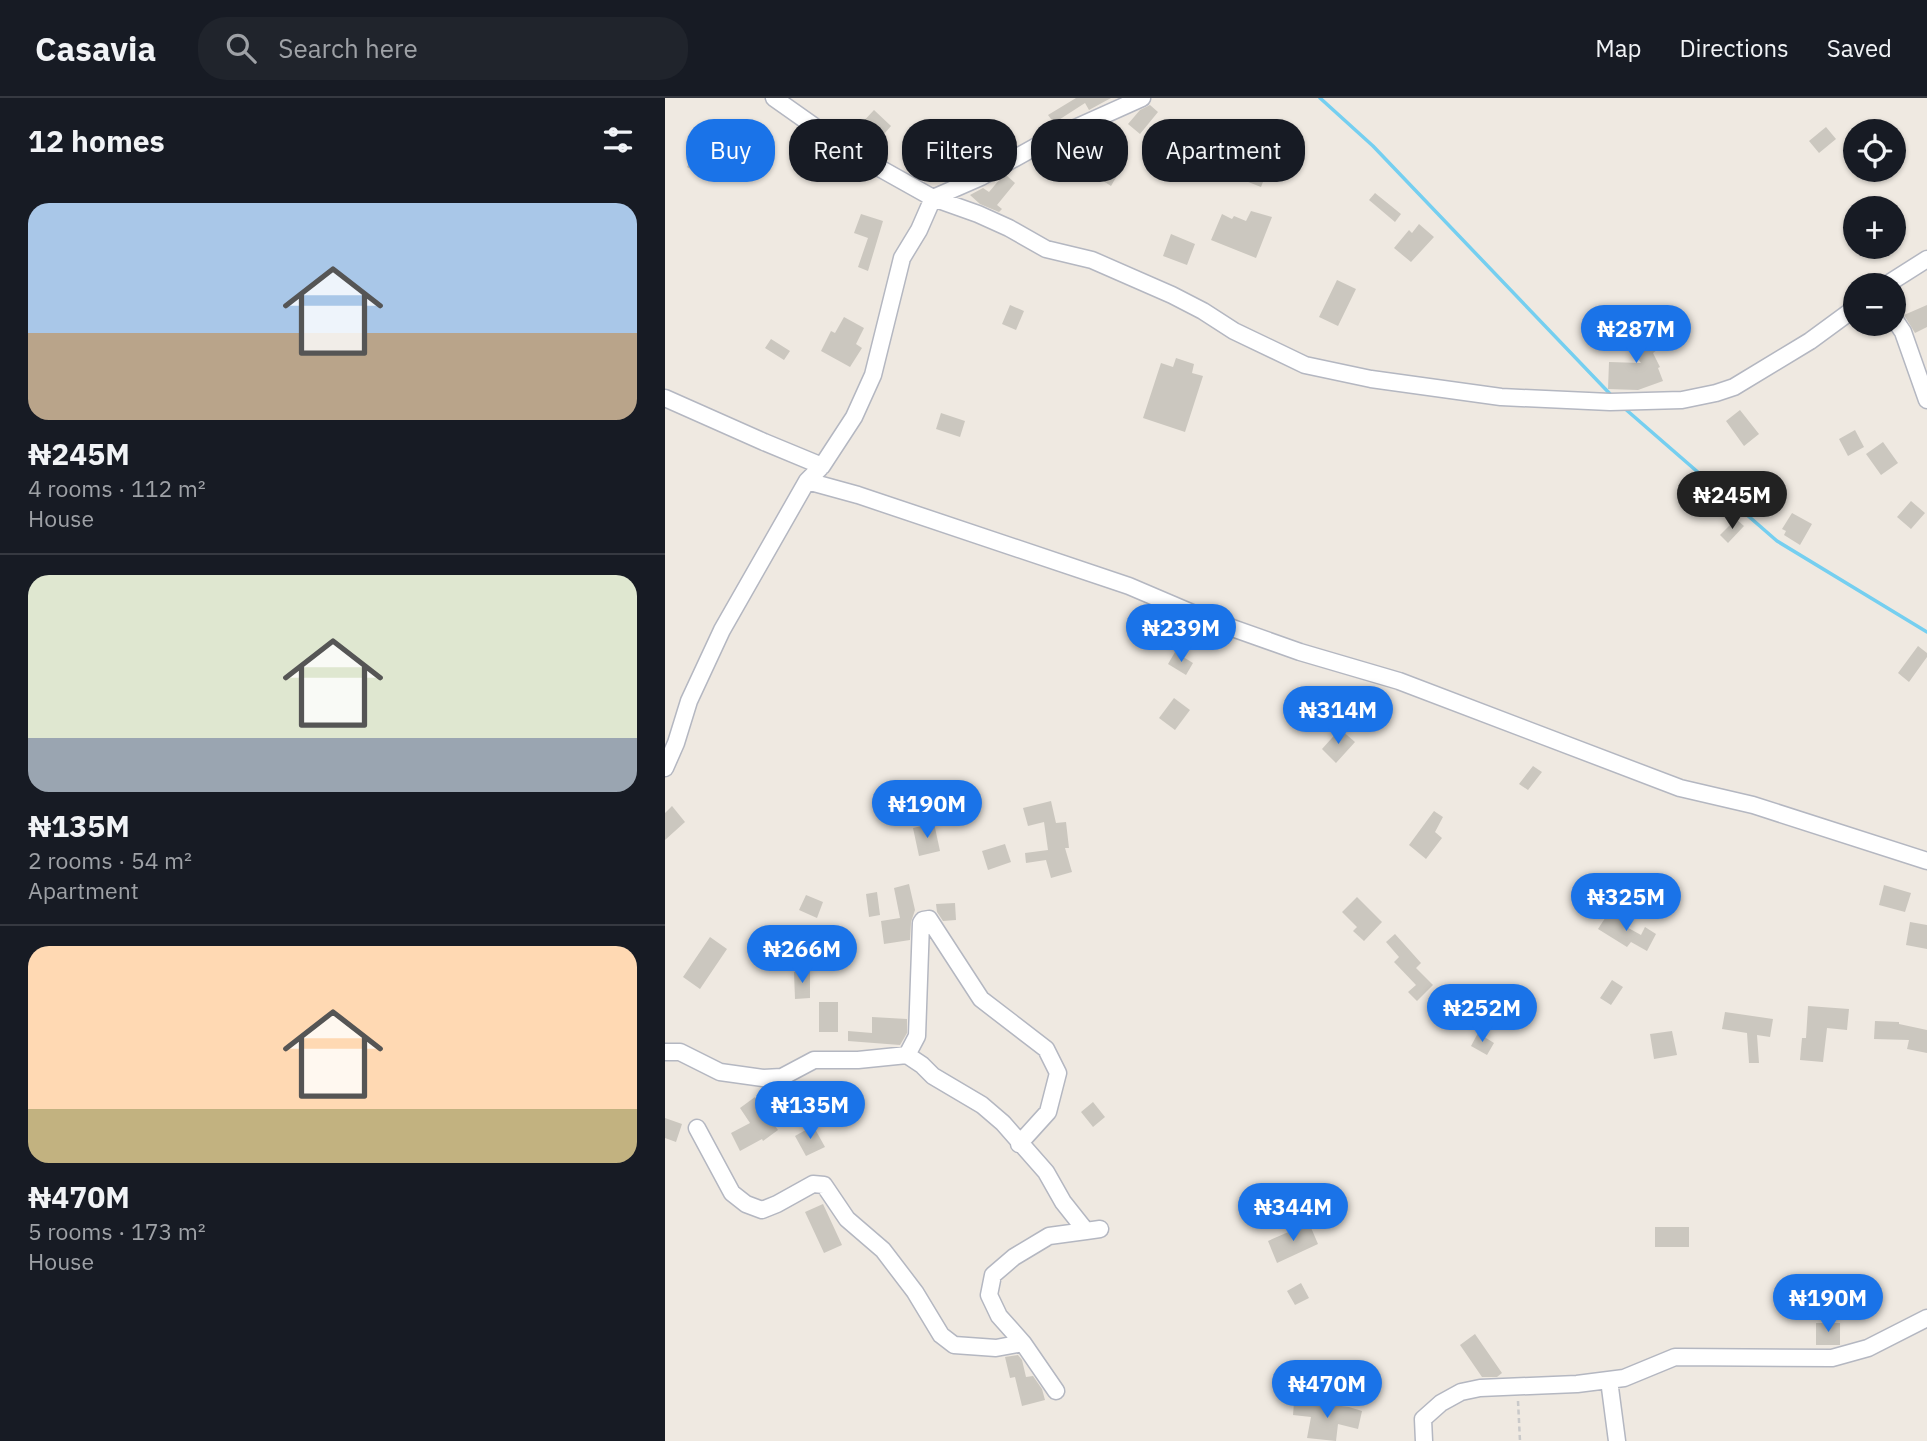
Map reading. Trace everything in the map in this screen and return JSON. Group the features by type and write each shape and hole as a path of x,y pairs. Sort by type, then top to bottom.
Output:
{"street":[{"path":"774,98 874,165 933,198 1009,228 1046,249 1092,260 1172,295 1234,331 1305,365 1371,379 1501,397 1610,402 1682,400 1734,387 1810,341 1843,317"},
{"path":"665,768 689,701 722,630 807,481 822,466 854,417 873,375 902,258 919,230 933,198 981,177 1044,142 1142,98"},
{"path":"1905,273 1927,259"},
{"path":"1904,336 1927,400"},
{"path":"665,398 822,466"},
{"path":"807,481 850,492 1129,586 1300,652 1399,681 1680,788 1753,805 1927,861"},
{"path":"907,1055 917,1036 921,923 929,919 981,999 1046,1049 1058,1073 1048,1112 1019,1144"},
{"path":"665,1052 680,1052 720,1072 763,1078 782,1077 814,1060 907,1055 933,1076 982,1105 1003,1123 1046,1172 1063,1202 1093,1230 1049,1236 1014,1257 993,1275 989,1295 999,1316 1023,1343 1056,1391"},
{"path":"697,1128 732,1193 746,1204 762,1210 813,1184 824,1185 847,1219 883,1250 915,1292 941,1335 954,1345 996,1348 1023,1343"},
{"path":"1424,1441 1423,1419 1441,1403 1461,1392 1480,1388 1609,1380 1638,1373 1675,1357 1832,1358 1868,1348 1927,1318"},
{"path":"1609,1380 1617,1441"}],"path":[{"path":"1517,1387 1520,1441"}],"building":[{"path":"1076,98 1111,98 1089,110 1085,103 1060,119 1051,119 1048,115"},
{"path":"1150,105 1158,112 1152,119 1142,119 1140,134 1128,124 1140,110"},
{"path":"874,110 884,119 866,119"},
{"path":"1826,127 1836,139 1819,153 1809,141"},
{"path":"997,182 1015,183 997,205 1002,209 999,212 980,204 970,195 983,188 989,192"},
{"path":"1248,182 1263,182 1261,187"},
{"path":"1375,193 1401,214 1395,222 1369,200"},
{"path":"1251,211 1272,217 1256,258 1211,240 1222,214 1246,221"},
{"path":"861,214 883,221 868,271 858,267 868,238 854,233"},
{"path":"1419,224 1434,237 1411,262 1394,248 1409,230 1412,233"},
{"path":"1171,234 1195,244 1187,265 1163,256"},
{"path":"1337,280 1356,289 1338,326 1319,317"},
{"path":"1010,305 1024,311 1016,330 1002,324"},
{"path":"1927,305 1927,327 1915,333 1906,314"},
{"path":"844,317 864,328 856,344 862,348 850,367 821,351 831,331 835,333"},
{"path":"1639,326 1657,350 1653,353 1663,381 1638,390 1608,389 1609,362 1641,363 1623,338"},
{"path":"771,339 790,351 784,360 765,348"},
{"path":"1176,358 1194,364 1192,373 1203,376 1185,432 1143,418 1161,363 1173,367"},
{"path":"1740,410 1759,434 1744,446 1726,421"},
{"path":"941,413 965,421 960,437 936,429"},
{"path":"1855,430 1864,447 1848,456 1839,439"},
{"path":"1883,442 1898,463 1881,475 1866,454"},
{"path":"1911,501 1925,513 1911,529 1897,517"},
{"path":"1792,513 1812,524 1800,545 1784,535 1786,531 1782,529"},
{"path":"1736,519 1744,526 1728,543 1720,535"},
{"path":"1918,646 1927,653 1927,657 1909,682 1898,673"},
{"path":"1175,652 1193,663 1186,675 1168,664"},
{"path":"1174,698 1190,710 1175,730 1159,718"},
{"path":"1340,729 1355,742 1336,763 1322,749"},
{"path":"1533,766 1542,772 1528,790 1519,784"},
{"path":"1051,801 1056,823 1066,822 1069,848 1065,848 1072,872 1051,878 1046,860 1026,863 1025,853 1048,850 1044,822 1028,826 1023,808"},
{"path":"672,806 685,822 665,840 665,813"},
{"path":"1434,811 1443,817 1435,832 1442,838 1426,859 1409,845"},
{"path":"934,823 940,851 919,856 913,828"},
{"path":"1005,844 1011,862 988,870 982,851"},
{"path":"909,884 915,910 910,940 884,944 881,921 900,918 894,888"},
{"path":"1884,885 1911,893 1905,912 1879,905"},
{"path":"877,892 880,915 869,917 866,894"},
{"path":"806,895 823,902 817,918 799,910"},
{"path":"1357,897 1382,922 1364,941 1353,931 1357,927 1342,912"},
{"path":"955,903 956,920 943,921 937,912 936,904"},
{"path":"1609,912 1626,922 1623,925 1641,935 1645,927 1656,934 1647,951 1631,942 1627,947 1598,929"},
{"path":"1910,922 1927,925 1927,949 1906,945"},
{"path":"1395,934 1421,963 1416,968 1433,985 1417,1001 1408,992 1416,985 1394,962 1399,957 1386,942"},
{"path":"710,937 727,949 700,989 683,977"},
{"path":"794,972 810,972 810,998 795,999"},
{"path":"1612,980 1623,987 1611,1005 1600,998"},
{"path":"819,1002 838,1002 838,1032 819,1032"},
{"path":"1808,1006 1849,1009 1847,1030 1827,1028 1823,1062 1800,1060 1802,1038 1806,1038"},
{"path":"1725,1012 1773,1019 1770,1037 1757,1035 1759,1063 1749,1063 1747,1033 1722,1029"},
{"path":"872,1017 907,1019 907,1033 900,1045 848,1041 848,1031 872,1033"},
{"path":"1875,1021 1899,1022 1927,1030 1927,1053 1907,1049 1909,1040 1874,1039"},
{"path":"1672,1031 1677,1055 1654,1059 1650,1034"},
{"path":"1478,1033 1494,1043 1487,1055 1471,1046"},
{"path":"755,1097 778,1130 763,1141 762,1139 740,1151 731,1133 750,1123 740,1108"},
{"path":"1093,1102 1105,1117 1093,1127 1081,1112"},
{"path":"665,1118 682,1124 676,1142 665,1138"},
{"path":"811,1127 815,1129 825,1147 806,1156 795,1136"},
{"path":"823,1204 842,1245 824,1253 805,1212"},
{"path":"1309,1223 1318,1244 1277,1263 1268,1241"},
{"path":"1655,1227 1689,1227 1689,1247 1655,1247"},
{"path":"1301,1283 1309,1298 1295,1305 1287,1291"},
{"path":"1816,1323 1840,1323 1840,1345 1816,1345"},
{"path":"1475,1334 1502,1373 1497,1377 1482,1377 1460,1345"},
{"path":"1018,1355 1026,1377 1033,1376 1042,1389 1045,1400 1022,1406 1015,1377 1010,1378 1005,1357"},
{"path":"1294,1402 1333,1408 1333,1405 1349,1407 1362,1411 1358,1429 1338,1424 1336,1441 1307,1438 1311,1417 1293,1415"}],"waterway":[{"path":"1320,98 1373,146 1613,397"},
{"path":"1623,407 1777,541 1927,632"}]}
